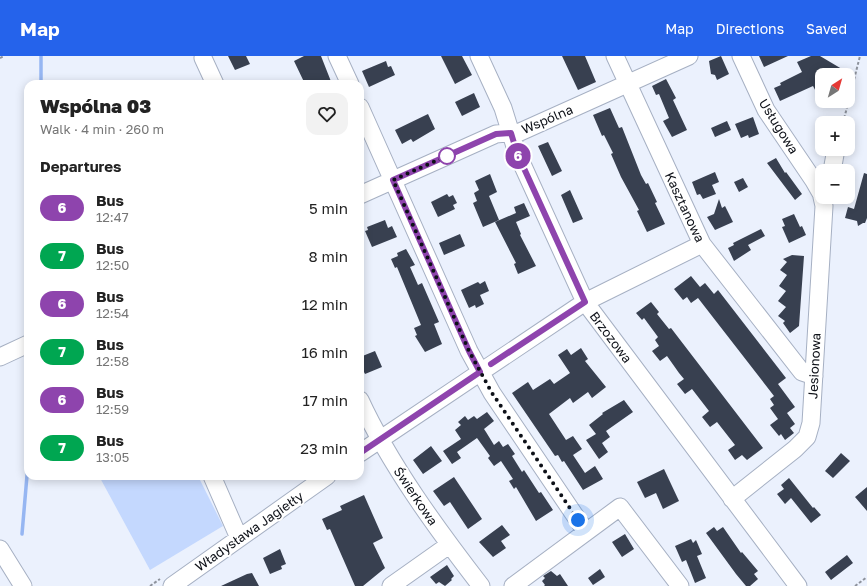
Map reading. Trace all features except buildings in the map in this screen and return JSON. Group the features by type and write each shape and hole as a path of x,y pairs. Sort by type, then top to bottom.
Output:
{"street":[{"path":"337,56 348,80"},
{"name":"Brzozowa","path":"479,56 503,108 517,153 585,302 798,586"},
{"name":"Kasztanowa","path":"615,56 702,244 802,372 814,376"},
{"name":"Wspólna","path":"364,193 496,134 520,132 689,56"},
{"name":"Usługowa","path":"741,56 766,110 815,182"},
{"path":"203,58 213,80"},
{"path":"364,116 469,351 480,372 492,393 586,532"},
{"name":"Jesionowa","path":"732,499 795,449 807,437 811,422 824,204"},
{"path":"364,450 585,302 702,244"},
{"path":"0,357 24,346"},
{"name":"Świerkowa","path":"364,408 380,439 449,545 480,586"},
{"path":"214,480 239,538"},
{"name":"Władysława Jagiełły","path":"172,586 321,480"},
{"path":"523,583 586,532 620,507 680,586"},
{"path":"392,586 449,545"},
{"path":"0,549 23,586"}],"path":[{"path":"0,58 4,56"},
{"path":"845,116 860,56"},
{"path":"855,586 867,577"}],"shaded area":[{"path":"101,480 200,480 223,526 150,570"}],"waterway":[{"path":"41,56 41,80"},
{"path":"22,534 27,480"}],"bus line":[{"name":"6","path":"364,450 480,372 469,351 393,180 496,134 511,133 517,153 585,302 491,364"}],"route":[{"path":"447,156 393,180 469,351 492,393 578,520"}]}
